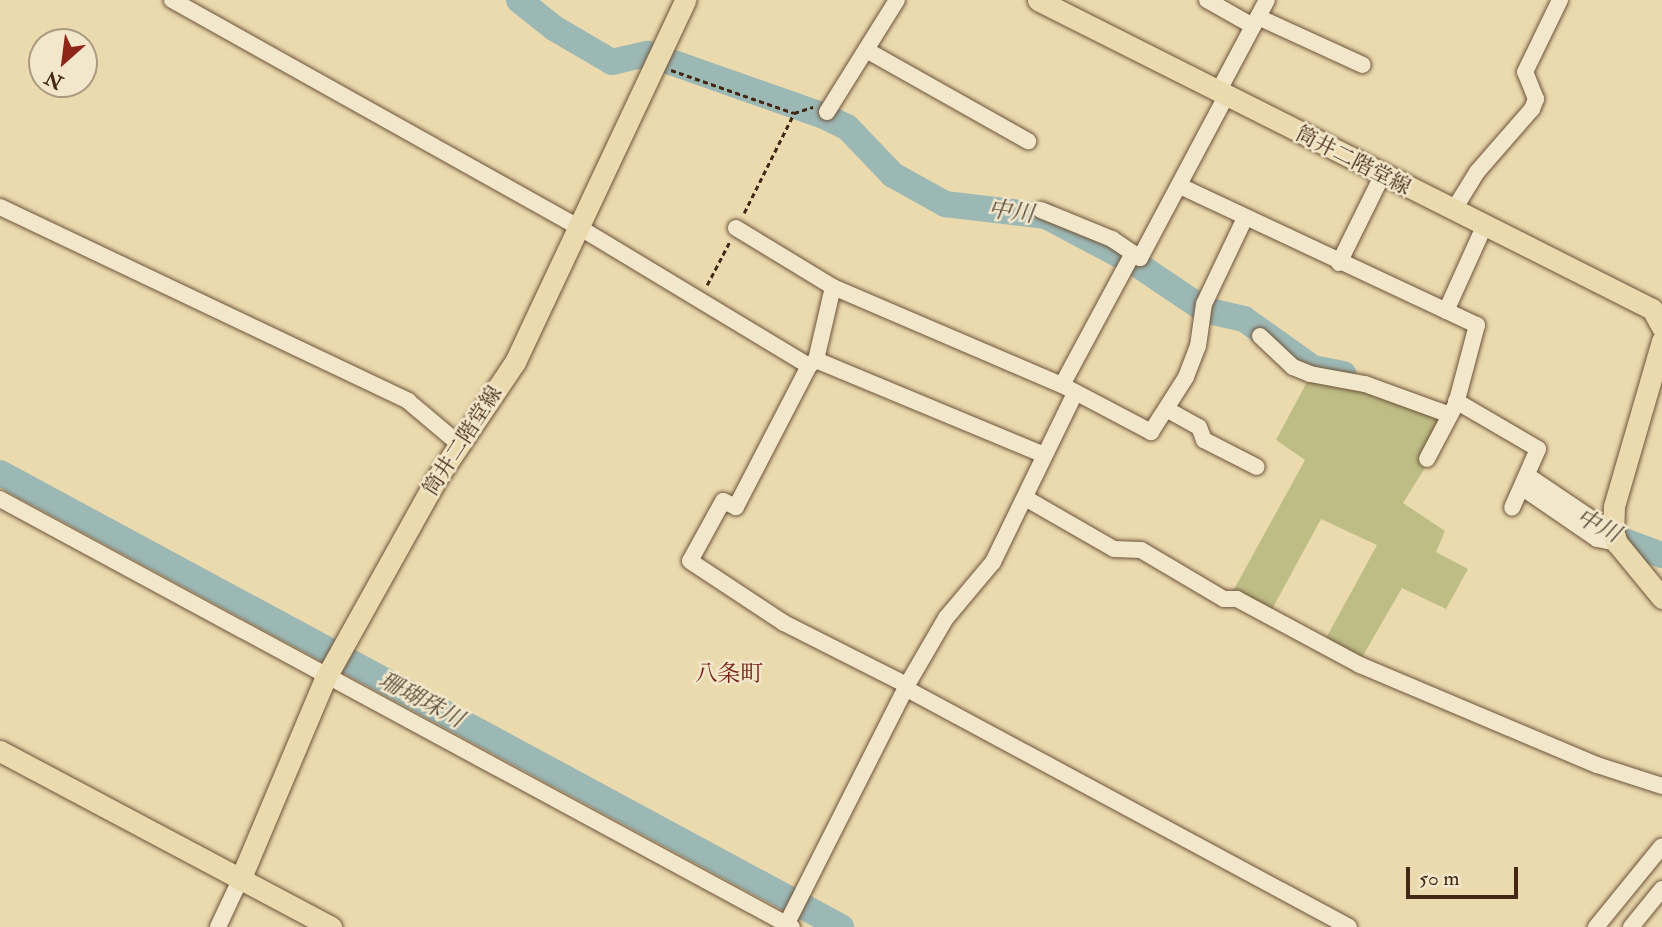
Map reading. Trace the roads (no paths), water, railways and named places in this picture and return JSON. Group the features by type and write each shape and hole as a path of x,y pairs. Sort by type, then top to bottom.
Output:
{"main road":[{"name":"筒井二階堂線","path":"240,880 327,678 459,444 515,362 685,0"},
{"name":"筒井二階堂線","path":"1038,0 1382,176 1653,309 1662,327"},
{"path":"1662,341 1615,535 1662,598"},
{"path":"0,751 331,927"}],"street":[{"path":"172,0 578,226 812,363 1044,455"},
{"path":"827,112 897,0"},
{"path":"1207,0 1363,65"},
{"path":"1041,210 1130,259 1140,258 1180,186 1267,0"},
{"path":"1453,211 1477,172 1532,109 1536,99 1525,72 1560,0"},
{"path":"867,51 1028,141"},
{"path":"1339,263 1382,176"},
{"path":"1180,186 1244,220 1477,325 1479,331 1454,406 1427,459"},
{"path":"0,207 60,233 93,256 181,292 408,401 459,444"},
{"path":"736,228 832,287 1069,389 1151,432 1168,410 1198,346 1203,309 1244,220"},
{"path":"1446,311 1484,227"},
{"path":"0,499 327,678 788,924 906,687 946,618 993,562 1027,499 1069,389 1130,259"},
{"path":"832,287 812,363 736,508 723,500 690,561 785,623 1349,927"},
{"path":"1260,335 1293,367 1310,374 1365,384 1454,406 1538,449 1526,482 1512,508"},
{"path":"1168,410 1199,427 1204,440 1257,467"},
{"path":"1526,482 1595,520 1615,535"},
{"path":"1027,499 1114,549 1141,550 1360,665 1597,765 1662,786"},
{"path":"1596,927 1662,846"},
{"path":"218,927 240,880"},
{"path":"1631,927 1662,888"}],"waterway":[{"name":"中川","path":"519,0 554,28 612,62 648,54 824,116 847,127 893,175 945,204 1046,216 1138,265 1205,310 1244,319 1313,368 1343,374"},
{"name":"珊瑚珠川","path":"0,473 841,927"},
{"name":"中川","path":"1600,532 1662,555"}],"district":[{"name":"八条町","path":"729,674"}]}
